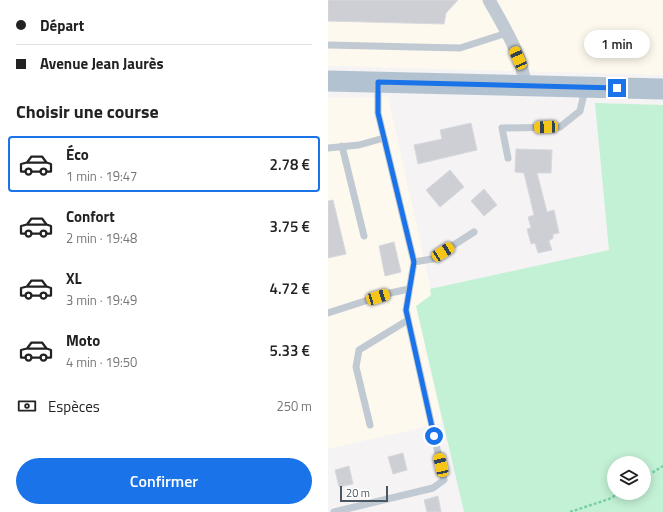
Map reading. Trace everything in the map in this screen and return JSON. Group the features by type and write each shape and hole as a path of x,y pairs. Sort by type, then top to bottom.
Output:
{"main road":[{"path":"328,81 663,89"}],"street":[{"path":"489,0 507,33 524,71 526,85"}],"lane":[{"path":"328,45 460,48 507,33"},
{"path":"334,512 433,488 444,480 406,310 414,262 378,113 378,82"},
{"path":"508,158 502,128 560,127 580,111 586,87"},
{"path":"328,148 359,145 384,138"},
{"path":"342,146 364,236"},
{"path":"414,262 432,259 474,232"},
{"path":"328,313 390,293 409,289"},
{"path":"370,425 356,367 359,350 408,320"}],"path":[{"path":"651,474 663,466"},
{"path":"570,512 609,500"}],"shaded area":[{"path":"328,0 663,0 663,75 328,66"},
{"path":"388,97 432,295 416,306 442,423 328,449 328,98"}],"green space":[{"path":"595,103 663,105 663,512 464,512 416,306 431,295 430,289 609,250"}],"building":[{"path":"328,0 458,0 446,13 444,24 328,21"},
{"path":"471,123 477,150 418,164 414,145 442,139 440,130"},
{"path":"516,149 552,150 551,173 537,173 547,212 554,210 559,233 553,234 553,238 549,241 552,250 538,253 535,243 531,244 527,229 531,228 528,217 534,215 524,173 515,172"},
{"path":"450,170 464,187 440,207 426,190"},
{"path":"484,189 497,205 484,216 471,201"},
{"path":"333,200 346,254 328,258 328,201"},
{"path":"394,242 401,272 385,276 379,246"},
{"path":"403,453 407,470 393,474 388,457"},
{"path":"349,466 353,484 339,487 335,470"},
{"path":"438,496 441,512 427,512 424,500"}],"route":[{"path":"434,436 406,310 414,262 378,113 378,82 617,88"}]}
